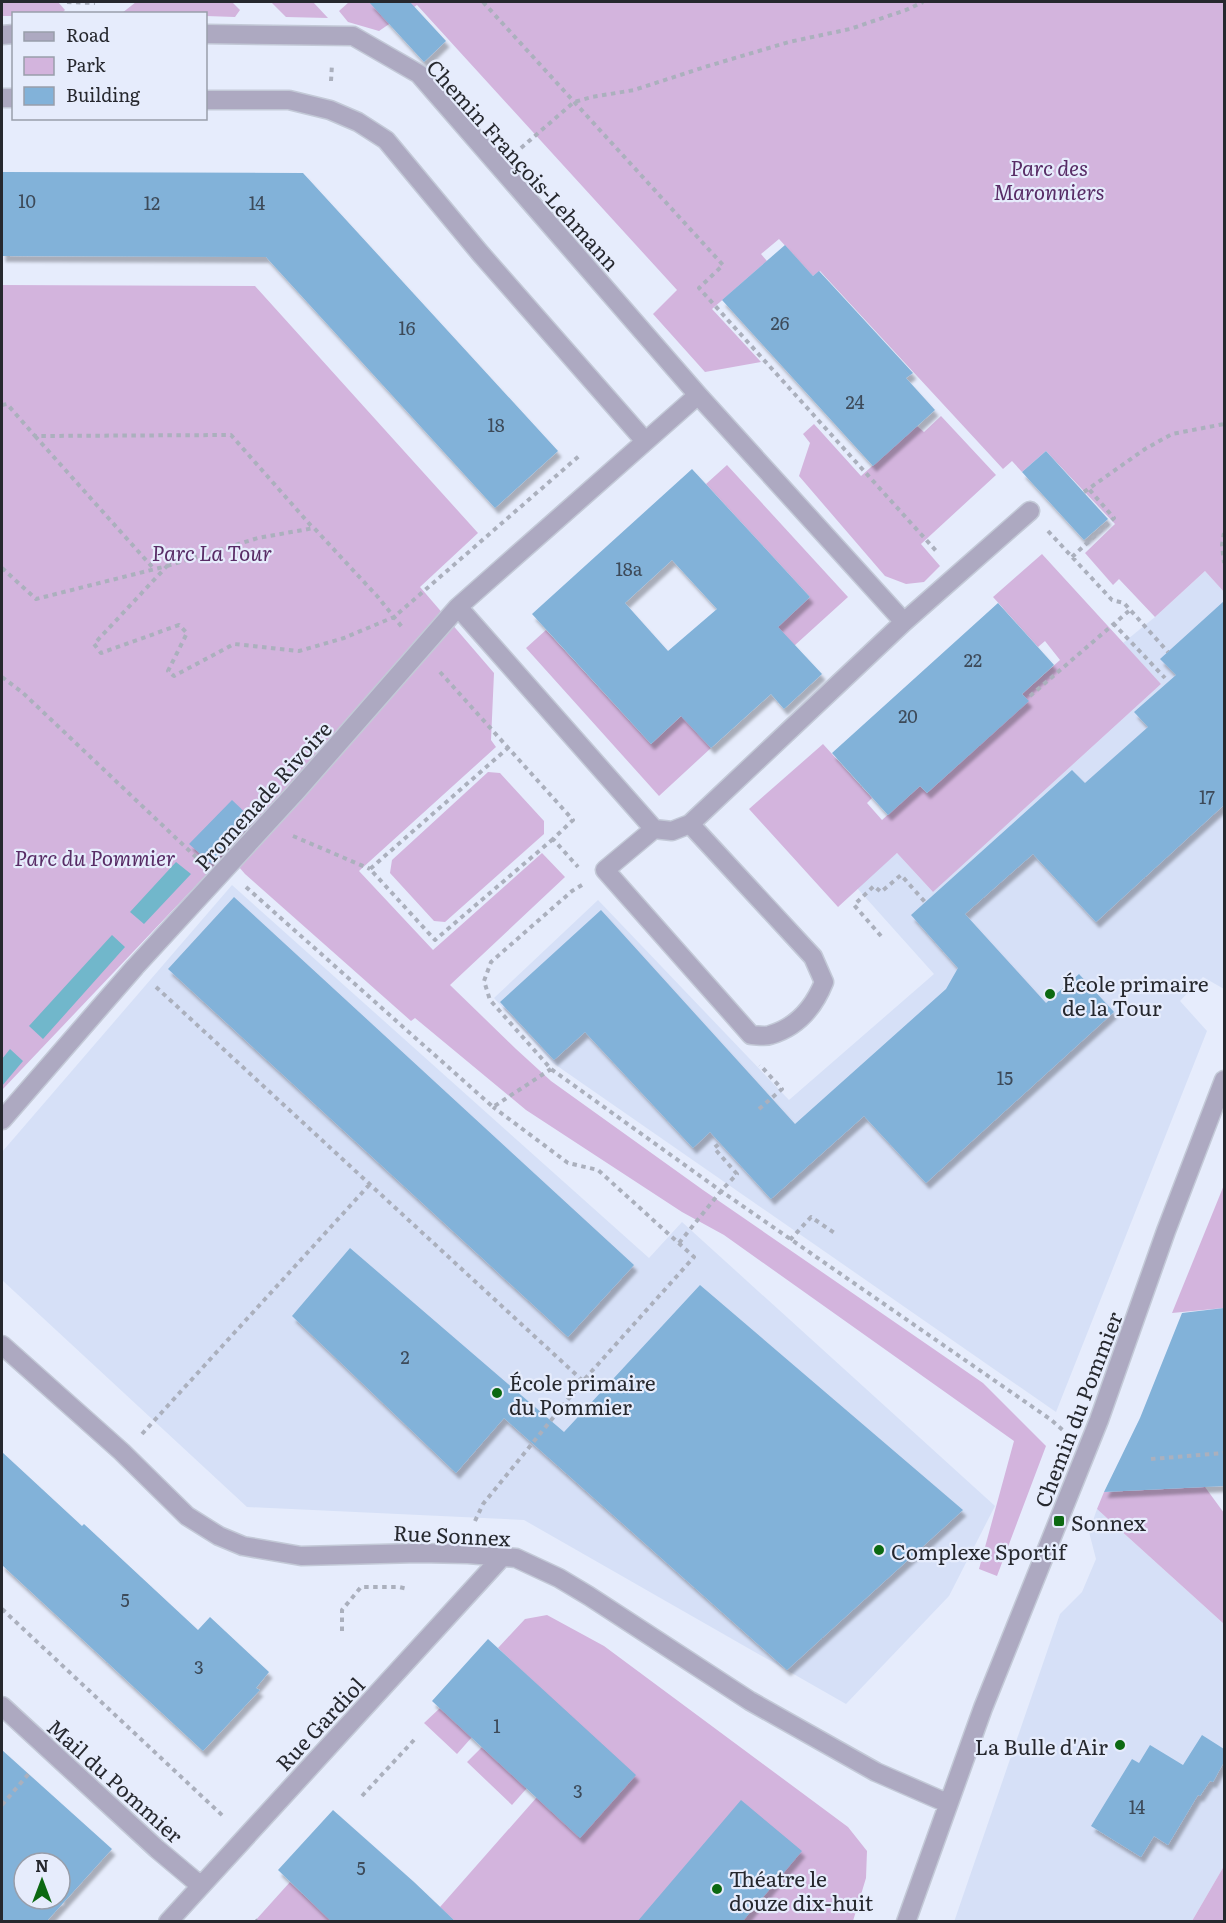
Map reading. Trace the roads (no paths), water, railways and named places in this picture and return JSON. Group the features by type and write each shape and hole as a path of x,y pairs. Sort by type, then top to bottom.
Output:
{"street":[{"name":"Chemin François-Lehmann","path":"207,34 353,36 419,74 698,395 904,622"},
{"path":"207,100 289,100 330,110 358,122 386,140 480,253 645,441"},
{"path":"698,395 458,607 654,829 672,831 690,824 904,622 1030,511"},
{"name":"Promenade Rivoire","path":"2,1120 135,967 267,825 458,607"},
{"path":"654,829 605,870 751,1035 769,1036 797,1022 816,1002 824,982 813,957 690,824"},
{"name":"Chemin du Pommier","path":"906,1922 983,1707 1099,1420 1166,1231 1224,1080"},
{"name":"Rue Sonnex","path":"2,1344 114,1444 187,1516 203,1528 243,1546 302,1556 419,1553 516,1558 559,1578 589,1596 750,1701 876,1772 947,1803"},
{"name":"Rue Gardiol","path":"168,1922 503,1556"},
{"name":"Mail du Pommier","path":"2,1706 157,1849 201,1886"}],"water":[{"path":"176,862 191,874 144,924 130,912"},
{"path":"112,935 125,947 43,1039 29,1026"},
{"path":"10,1049 23,1061 2,1086 2,1059"}],"place":[{"name":"École primaire de la Tour","path":"1050,994"},
{"name":"École primaire du Pommier","path":"497,1393"},
{"name":"Sonnex","path":"1059,1521"},
{"name":"Complexe Sportif","path":"879,1550"},
{"name":"La Bulle d'Air","path":"1120,1745"},
{"name":"Théatre le douze dix-huit","path":"717,1889"}],"park label":[{"name":"Parc des Maronniers","path":"1049,178"},
{"name":"Parc La Tour","path":"212,551"},
{"name":"Parc du Pommier","path":"95,856"}]}
